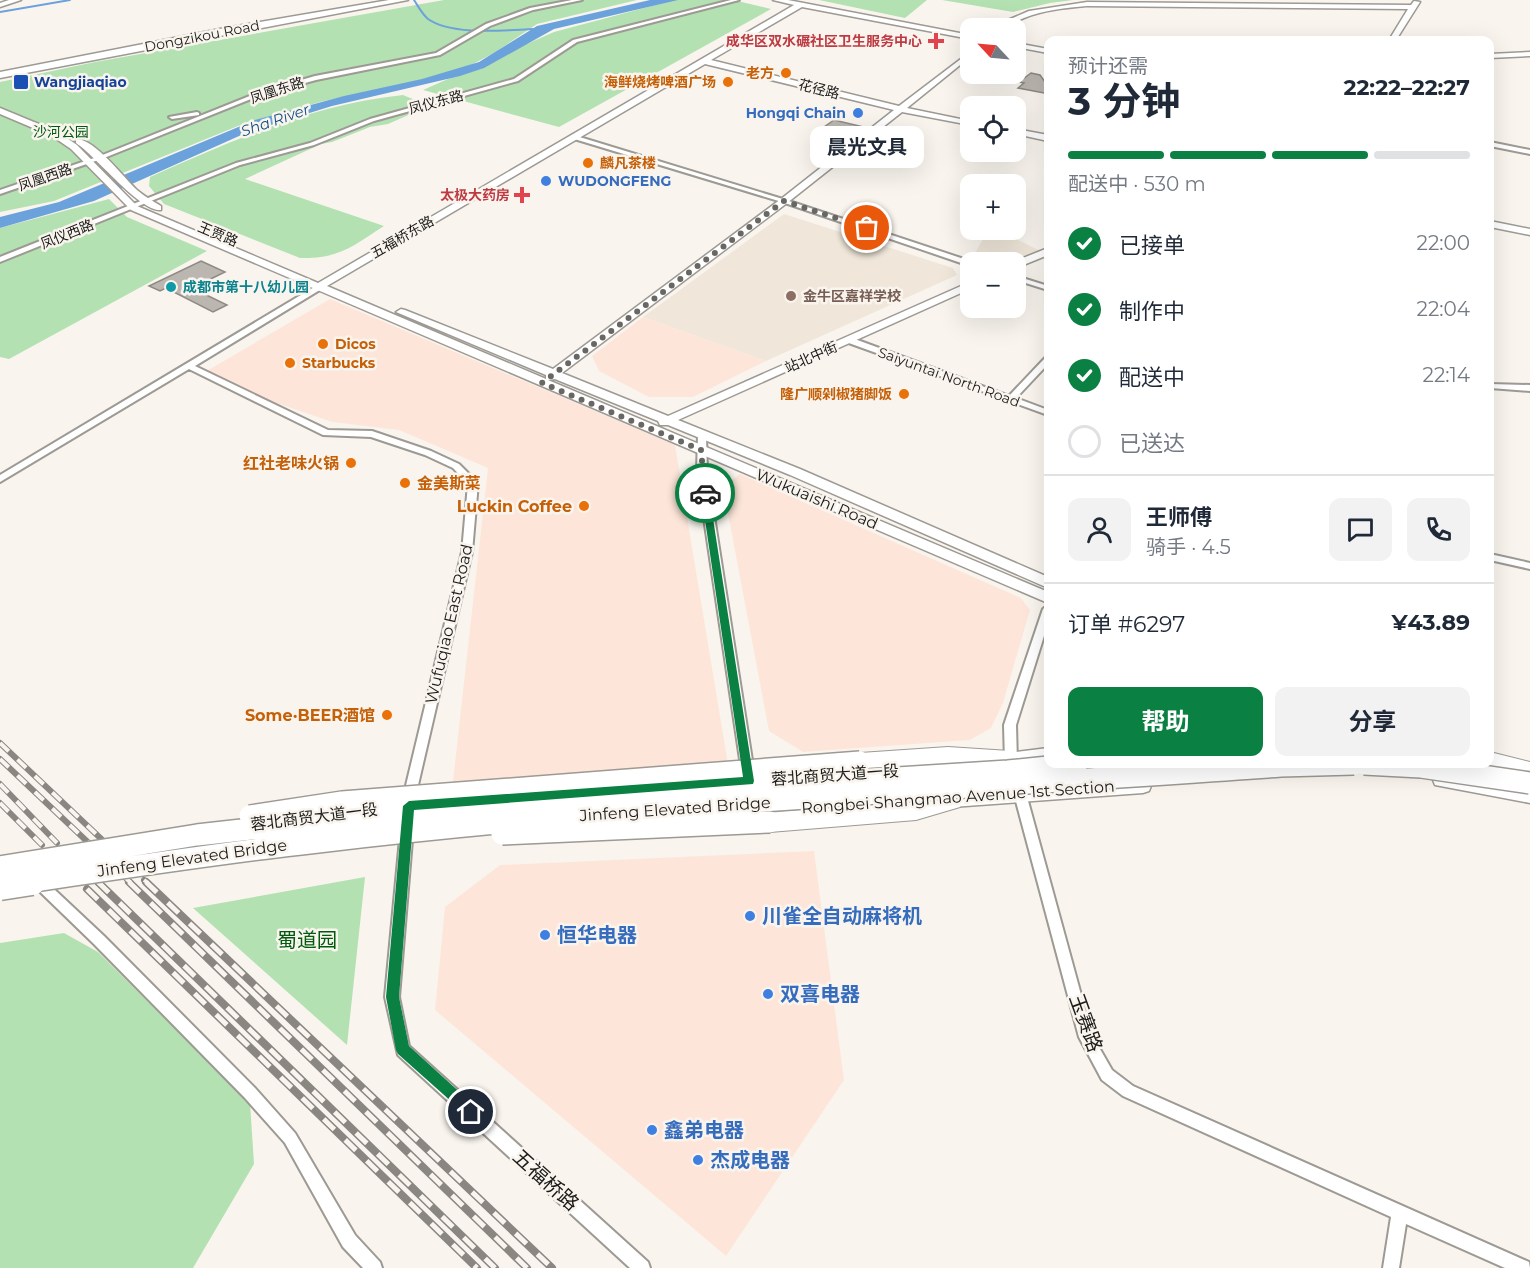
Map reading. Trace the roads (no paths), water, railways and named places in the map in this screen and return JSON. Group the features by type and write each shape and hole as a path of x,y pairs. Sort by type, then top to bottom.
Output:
{"highway":[{"path":"196,835 235,819 342,802 948,756 1010,760"},
{"path":"1494,762 1530,771"},
{"name":"Jinfeng Elevated Bridge","path":"3,860 357,817 548,800 1044,767"},
{"name":"Jinfeng Elevated Bridge","path":"0,887 74,879 170,861 345,838 506,821 1253,768"},
{"path":"1428,768 1530,783"},
{"path":"170,861 505,834 770,822 916,811 952,801"},
{"path":"0,894 74,879"}],"main road":[{"path":"0,3 7,0"},
{"path":"0,3 17,0"},
{"name":"Dongzikou Road","path":"0,74 381,0"},
{"path":"777,0 804,2 960,35"},
{"name":"Dongzikou Road","path":"0,74 225,31 399,1"},
{"name":"五福桥东路","path":"326,284 804,2"},
{"path":"1018,18 1042,10 1087,4 1415,4"},
{"path":"1395,36 1415,4"},
{"path":"1026,47 1044,50"},
{"path":"1494,56 1530,54"},
{"name":"花径路","path":"704,61 900,109 960,121"},
{"path":"542,383 784,201 960,62"},
{"name":"王贾路","path":"0,104 65,133 102,157 145,203 326,284"},
{"path":"0,111 55,134 74,147 134,208 326,284"},
{"path":"1026,134 1044,137"},
{"path":"1494,225 1530,232"},
{"path":"1026,260 1044,252"},
{"name":"Wukuaishi Road","path":"326,284 805,477 1044,581"},
{"name":"Wukuaishi Road","path":"326,284 542,383 1044,596"},
{"name":"站北中街","path":"653,429 667,420 960,290"},
{"path":"1494,755 1530,762"},
{"name":"蓉北商贸大道一段","path":"119,842 409,798 749,781 1044,756"},
{"name":"Rongbei Shangmao Avenue 1st Section","path":"406,833 773,808 952,801 1368,768 1530,796"},
{"path":"1394,768 1408,774"},
{"path":"3,860 77,847"}],"street":[{"name":"凤凰东路","path":"90,162 184,126 197,117 259,94 315,78 438,54 488,25 532,9 580,0"},
{"name":"凤仪东路","path":"134,208 238,164 312,144 382,117 516,80 575,41 738,0"},
{"path":"172,117 188,115 197,117 200,104"},
{"path":"184,126 191,106"},
{"path":"573,137 784,201 960,260"},
{"path":"1494,145 1530,152"},
{"name":"凤凰西路","path":"0,192 90,162"},
{"name":"凤仪西路","path":"0,260 134,208"},
{"path":"1026,281 1044,287"},
{"name":"五福桥东路","path":"0,479 326,284"},
{"name":"Saiyuntai North Road","path":"849,340 1044,411"},
{"path":"1011,399 1044,364"},
{"name":"Wufuqiao East Road","path":"188,366 326,433 372,434 419,449 456,466 473,483 467,552 409,798"},
{"path":"1494,386 1530,388"},
{"path":"702,435 702,471 749,781"},
{"path":"1494,558 1530,566"},
{"name":"玉赛路","path":"1044,621 1010,725 1010,760 1086,1037 1107,1075 1128,1091 1523,1268"},
{"name":"五福桥路","path":"409,798 393,997 403,1050 642,1268"},
{"name":"Rongbei Shangmao Avenue 1st Section","path":"136,875 406,833"},
{"path":"3,860 45,889 99,940 208,1050 290,1138 349,1241 374,1268"},
{"path":"0,894 45,889 74,879"},
{"path":"1391,1268 1400,1212"}],"water":[{"name":"Sha River","path":"650,0 678,0 554,29 484,68 460,76 332,106 248,132 94,201 0,228 0,217 59,202 255,120 344,96 422,79 479,62 537,26"}],"waterway":[{"path":"0,12 70,0"},
{"path":"414,0 428,19 451,28 479,31 534,29"}],"railway":[{"path":"0,743 133,869"},
{"path":"0,759 131,883"},
{"path":"0,784 57,843"},
{"path":"0,803 42,845"},
{"path":"69,854 99,883"},
{"path":"53,856 75,878"},
{"path":"144,880 148,883"},
{"path":"98,882 495,1268"},
{"path":"129,882 527,1268"},
{"path":"146,882 552,1268"},
{"path":"87,889 477,1268"}],"place":[{"name":"成华区双水碾社区卫生服务中心","path":"936,41"},
{"name":"老方","path":"786,73"},
{"name":"Wangjiaqiao","path":"21,82"},
{"name":"海鲜烧烤啤酒广场","path":"728,82"},
{"name":"Hongqi Chain","path":"858,113"},
{"name":"麟凡茶楼","path":"588,163"},
{"name":"WUDONGFENG","path":"546,181"},
{"name":"太极大药房","path":"522,195"},
{"name":"晨光文具","path":"867,228"},
{"name":"成都市第十八幼儿园","path":"171,287"},
{"name":"金牛区嘉祥学校","path":"791,296"},
{"name":"Dicos","path":"323,344"},
{"name":"Starbucks","path":"290,363"},
{"name":"隆广顺剁椒猪脚饭","path":"904,394"},
{"name":"红社老味火锅","path":"351,463"},
{"name":"金美斯菜","path":"405,483"},
{"name":"Luckin Coffee","path":"584,506"},
{"name":"Some·BEER酒馆","path":"387,715"},
{"name":"川雀全自动麻将机","path":"750,916"},
{"name":"恒华电器","path":"545,935"},
{"name":"双喜电器","path":"768,994"},
{"name":"鑫弟电器","path":"652,1130"},
{"name":"杰成电器","path":"698,1160"}],"park label":[{"name":"沙河公园","path":"61,132"},
{"name":"蜀道园","path":"307,940"}]}
